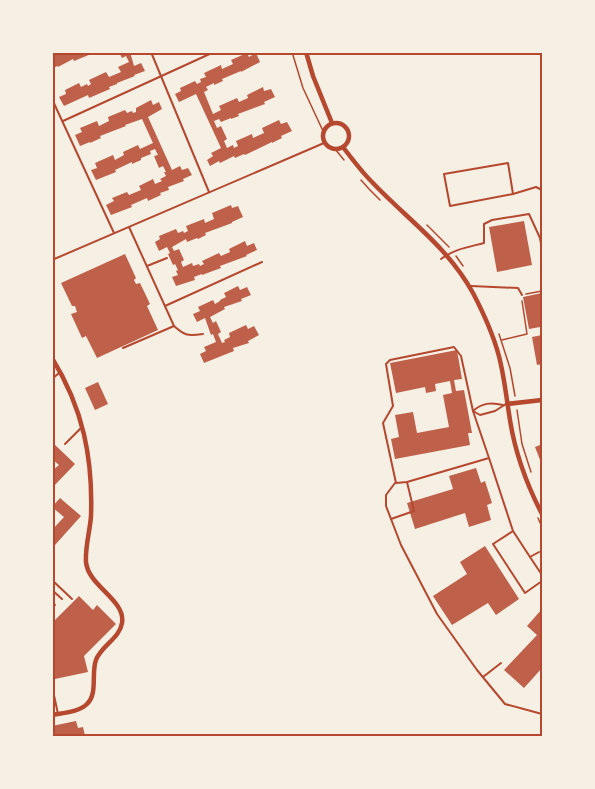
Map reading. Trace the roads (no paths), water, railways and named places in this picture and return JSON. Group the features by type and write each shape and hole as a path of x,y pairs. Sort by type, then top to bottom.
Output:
{"street":[{"path":"306,52 332,123"},
{"path":"332,123 344,125 348,132 348,140 343,147 335,149 324,143 323,131 332,123"},
{"path":"343,147 372,183 447,255 469,286 495,342 501,364 505,404 517,452 543,514"},
{"path":"52,358 64,377 83,426 91,466 91,519 86,561 88,570 117,605 122,613 123,622 120,630 96,661 92,696 87,704 77,710 55,715"},
{"path":"505,404 543,400"}],"lane":[{"path":"151,52 209,192"},
{"path":"63,121 214,52"},
{"path":"52,99 114,234"},
{"path":"52,260 324,143"},
{"path":"513,194 508,163 444,174 450,206 513,194 536,186 543,190"},
{"path":"441,259 453,252 484,243 484,225 492,220 529,214 541,237 543,250"},
{"path":"129,227 174,326 182,334 203,334"},
{"path":"147,266 167,258"},
{"path":"165,306 262,262"},
{"path":"469,286 518,288 522,295"},
{"path":"123,348 174,326"},
{"path":"396,483 383,423 393,406 386,364 390,360 454,347 461,356 473,411 513,531 543,575"},
{"path":"52,379 61,371"},
{"path":"473,411 478,406 494,402 505,404"},
{"path":"473,411 480,415 495,411 505,404"},
{"path":"65,444 83,426"},
{"path":"489,458 407,482 396,483 386,495 386,506 401,545 437,614 483,677 505,704 543,714"},
{"path":"391,519 414,511 407,482"},
{"path":"513,531 492,544 525,593 543,582"},
{"path":"530,557 539,552"},
{"path":"52,580 72,599"},
{"path":"52,590 62,599"},
{"path":"483,677 501,663"},
{"path":"52,686 55,715"}]}
